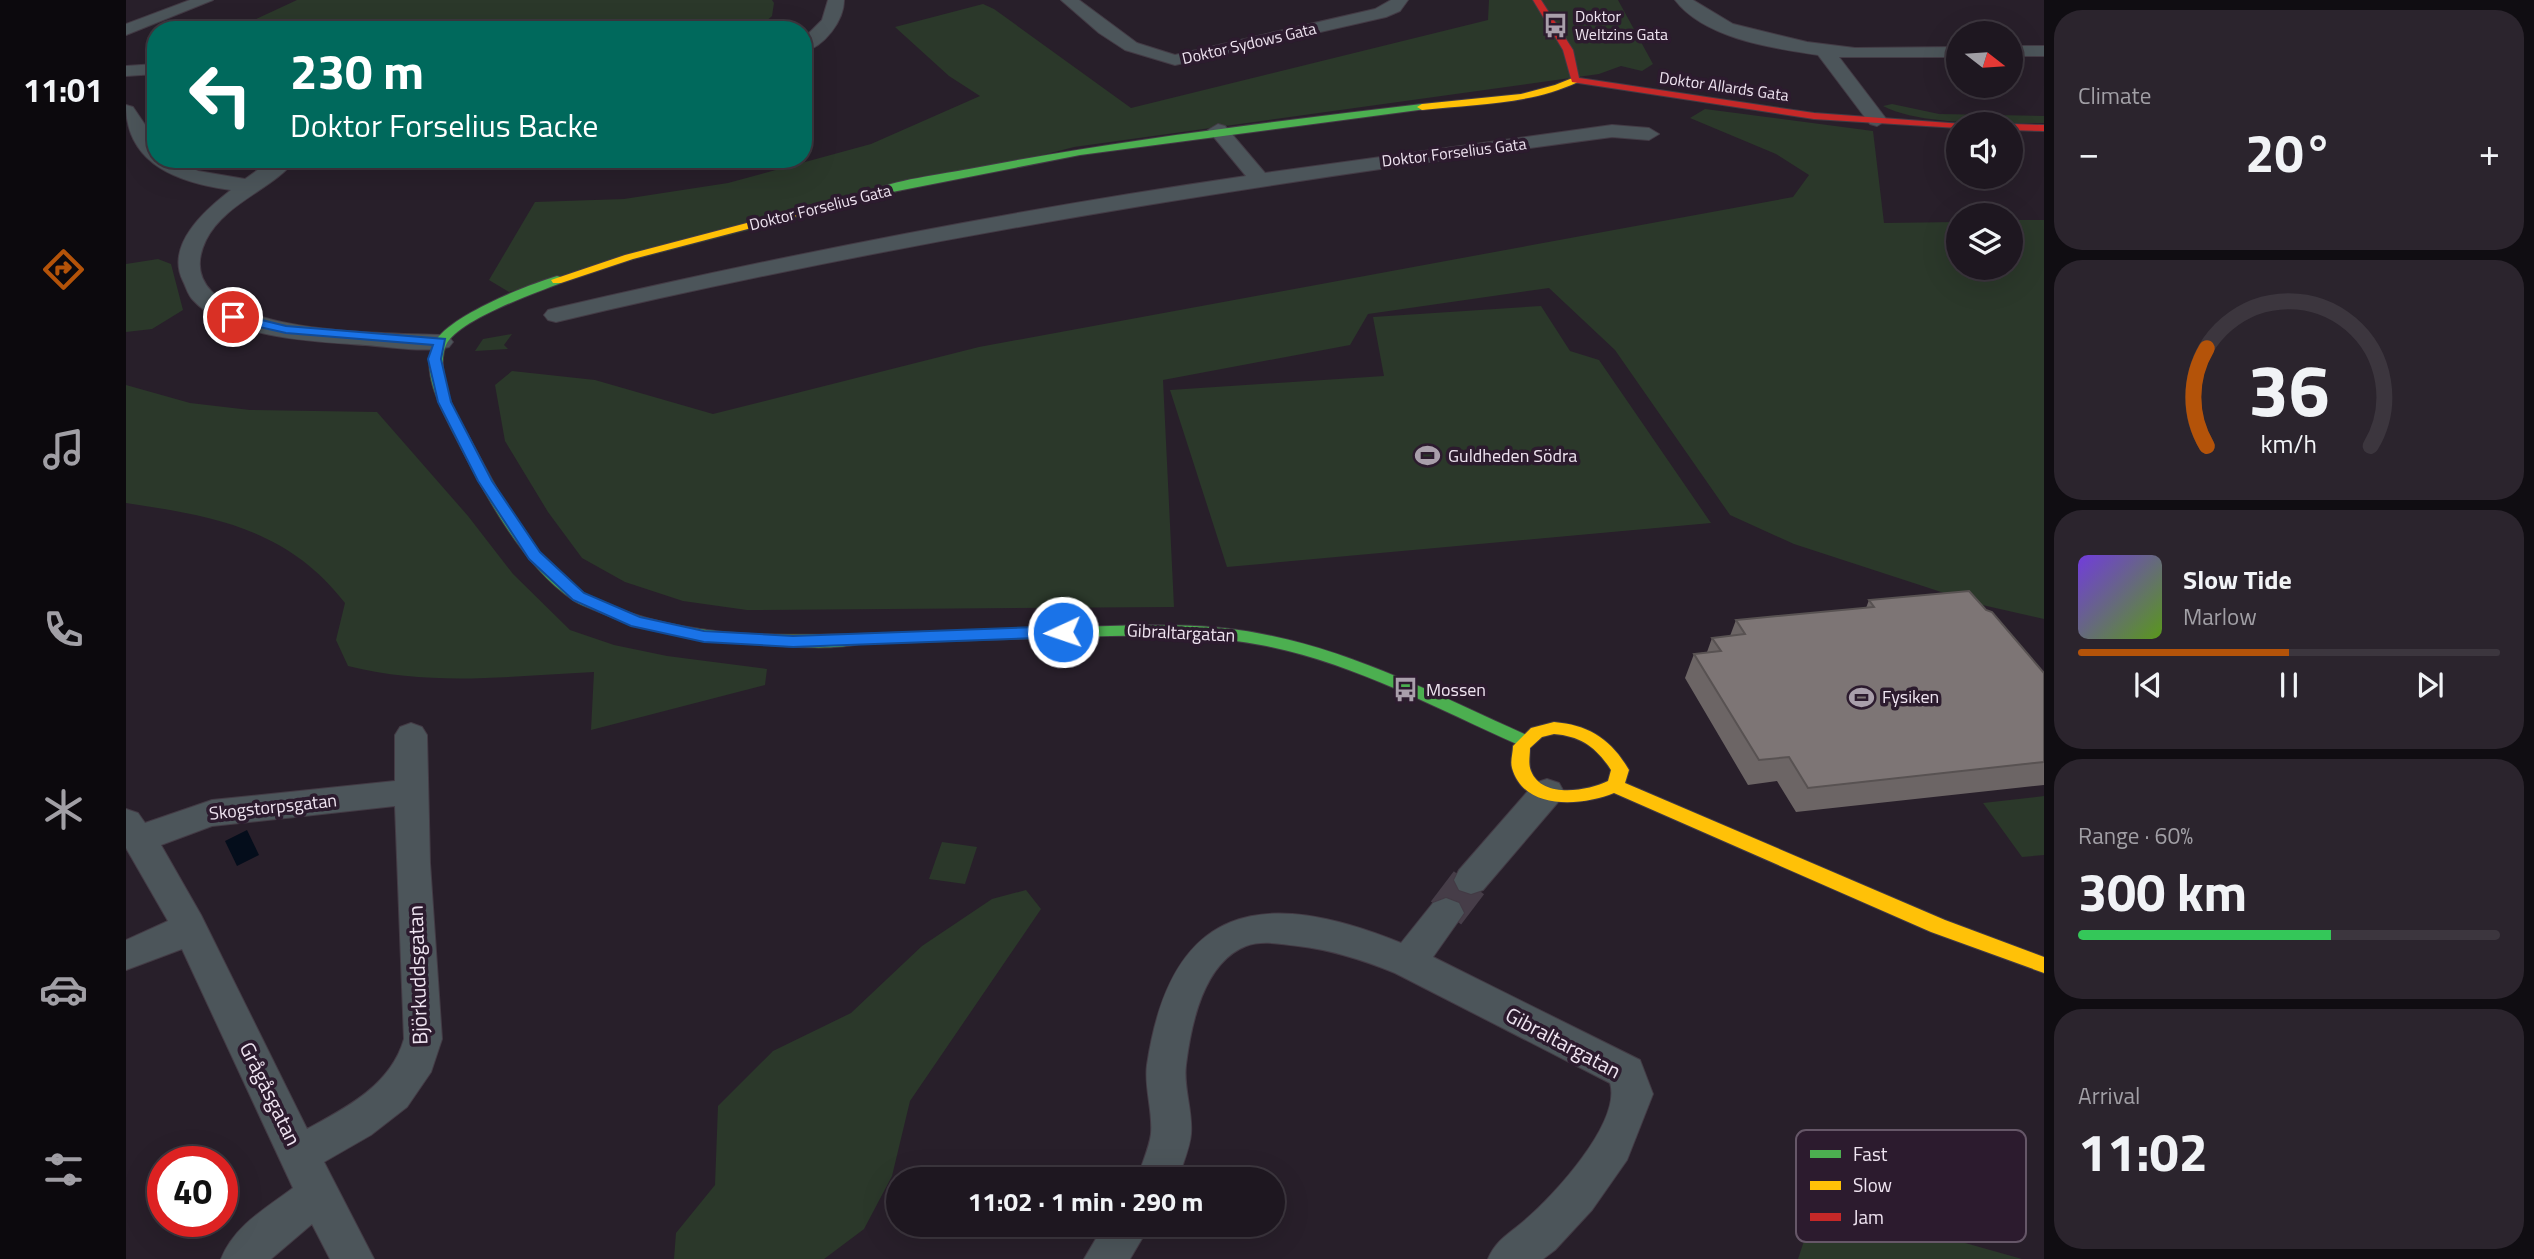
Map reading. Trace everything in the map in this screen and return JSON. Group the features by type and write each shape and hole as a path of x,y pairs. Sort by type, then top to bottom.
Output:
{"street":[{"path":"150,21 205,0"},
{"path":"812,39 834,15 836,0"},
{"name":"Doktor Sydows Gata","path":"1069,0 1130,48 1150,57 1175,60 1380,13 1394,8 1400,0"},
{"path":"1537,0 1558,32 1576,72 1575,80"},
{"path":"1683,0 1697,15 1727,27 1824,50 1946,52"},
{"path":"126,30 147,22"},
{"path":"1824,50 1877,120"},
{"path":"2023,51 2044,51"},
{"path":"126,71 147,70"},
{"name":"Doktor Allards Gata","path":"1575,80 1781,112 1946,124"},
{"name":"Doktor Forselius Gata","path":"441,341 490,307 554,281 629,257 972,170 1093,148 1218,130 1534,94 1561,88 1575,80"},
{"path":"126,111 147,141"},
{"path":"2023,127 2044,128"},
{"path":"1218,130 1259,179"},
{"name":"Doktor Forselius Gata","path":"556,315 630,296 923,237 1259,179 1612,131 1650,134"},
{"path":"126,151 147,152"},
{"path":"176,168 184,174 251,186"},
{"path":"274,168 211,218 190,250 191,277 210,303 233,317 265,326 441,341"},
{"name":"Gibraltargatan","path":"441,341 435,359 444,402 485,481 534,556 579,597 636,622 704,636 793,641 1123,629 1235,635 1284,644 1335,659 1525,741"},
{"path":"1554,728 1591,736 1606,747 1616,760 1619,773 1614,786 1600,796 1586,800 1562,798 1547,792 1533,782 1524,770 1520,758 1525,741 1537,732 1554,728"},
{"name":"Björkuddsgatan","path":"299,1154 334,1134 401,1087 421,1058 423,1039 411,792 411,736"},
{"path":"1614,786 1938,926 2044,965"},
{"name":"Skogstorpsgatan","path":"133,831 174,824 212,813 411,792"},
{"path":"1472,880 1547,792"},
{"name":"Grågåsgatan","path":"133,831 189,927 317,1195 353,1259"},
{"path":"1408,962 1446,913"},
{"path":"126,954 154,946 189,927"},
{"name":"Gibraltargatan","path":"1161,1167 1171,1134 1172,1106 1166,1067 1171,1039 1181,1002 1200,963 1222,942 1243,931 1270,928 1320,934 1367,945 1408,962 1626,1072 1633,1094 1613,1147 1577,1196 1540,1236 1509,1259"},
{"path":"242,1259 266,1233 317,1195"},
{"path":"1105,1259 1121,1237"}],"green space":[{"path":"297,0 772,0 774,3 772,16 767,21 254,20"},
{"path":"1489,0 1618,0 1653,64 1642,71 1621,66 1599,74 1074,147 509,292 489,280 535,202 624,199 728,183 783,168 812,168 812,160 871,144 980,96 949,76 895,27 983,4 994,9 1131,108 1488,20"},
{"path":"1892,104 1946,114 1946,120 1918,117 1883,106"},
{"path":"1705,109 1873,131 1884,223 1946,222 1946,280 2023,280 2023,220 2044,220 2044,619 1978,604 1794,544 1730,515 1615,350 1549,288 1368,314 1350,345 1163,380 1174,607 747,610 683,601 625,582 582,558 548,512 505,441 495,385 512,371 595,380 713,414 979,347 1793,197 1809,175 1776,154 1690,118"},
{"path":"2023,116 2044,116 2044,123 2023,123"},
{"path":"158,259 171,264 183,310 152,329 126,332 126,264"},
{"name":"Guldheden Södra","path":"1541,306 1570,351 1599,360 1711,523 1227,567 1170,390 1384,376 1373,317"},
{"path":"512,334 504,345 508,349 475,351 483,339"},
{"path":"126,385 190,403 250,410 377,412 468,516 513,574 570,630 614,645 667,656 767,669 765,685 591,730 594,672 441,678 348,666 336,640 345,603 323,578 299,558 274,542 219,521 126,503"},
{"path":"2044,796 2044,855 2022,857 1983,803"},
{"path":"942,842 977,847 965,884 929,879"},
{"path":"1026,890 1041,909 910,1101 894,1167 886,1167 886,1187 864,1229 824,1259 674,1259 676,1233 715,1185 718,1106 773,1051 851,1013 922,946 992,899"},
{"path":"1804,1242 1962,1242 2022,1259 1798,1259"}],"water":[{"path":"247,830 259,855 237,866 225,841"}],"building":[{"name":"Fysiken","path":"1969,591 1986,610 1992,612 2044,673 2044,762 1808,788 1789,757 1759,760 1694,654 1721,651 1712,638 1745,634 1736,620 1874,607 1869,600"}],"tunnel":[{"path":"1446,913 1471,880"}],"traffic: fast":[{"path":"877,192 1080,152 1422,107"},
{"path":"557,280 490,307 449,333 441,342 435,359 444,402 485,481 534,556 579,597 636,622 704,636 793,641 857,639"},
{"path":"1075,632 1192,631 1238,635 1295,647 1396,682 1525,741"}],"traffic: slow":[{"path":"1422,107 1521,97 1559,88 1575,80"},
{"path":"557,280 629,257 877,192"},
{"path":"1554,728 1585,734 1601,745 1620,770 1616,785 1592,794 1563,796 1549,794 1527,781 1520,767 1522,746 1537,732 1554,728"},
{"path":"1614,786 1938,926 2044,965"}],"traffic: jam":[{"path":"1537,0 1568,50 1575,80"},
{"path":"1575,80 1814,116 1946,124"},
{"path":"2023,127 2044,128"},
{"path":"857,639 1075,632"}],"place":[{"name":"Doktor Weltzins Gata","path":"1555,25"},
{"name":"Guldheden Södra","path":"1428,456"},
{"name":"Mossen","path":"1406,690"},
{"name":"Fysiken","path":"1862,697"}],"route":[{"path":"233,317 286,330 441,341 435,359 444,402 485,481 534,556 579,597 636,622 704,636 793,641 1063,632"}]}
